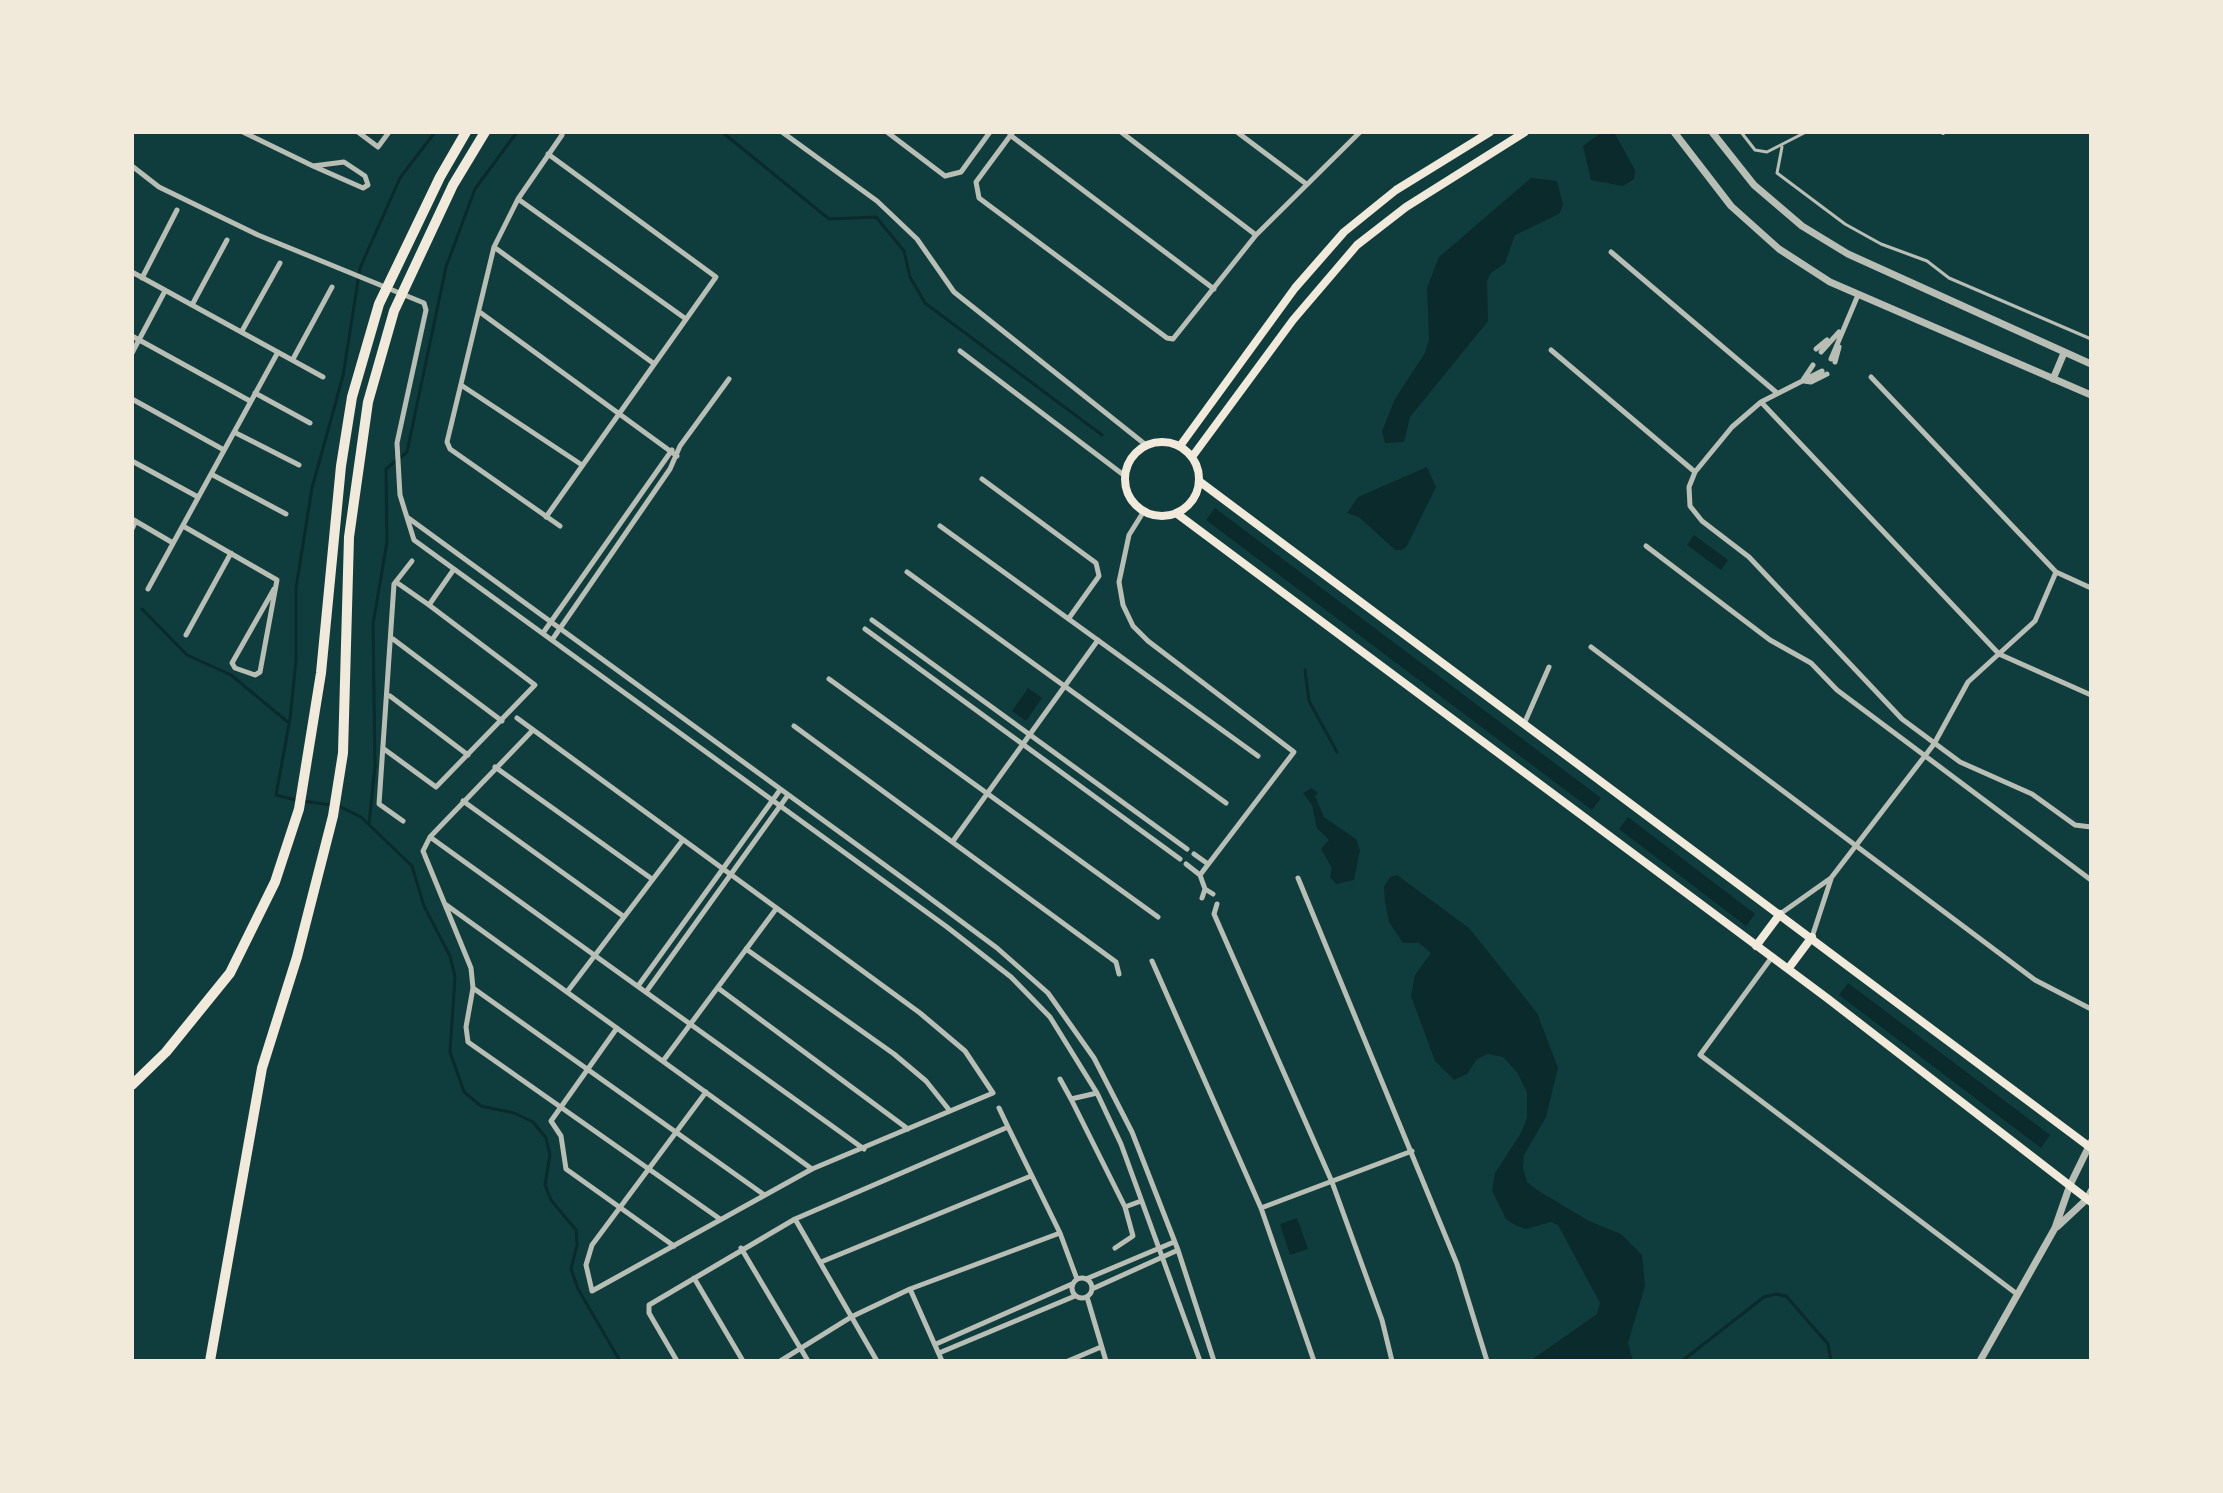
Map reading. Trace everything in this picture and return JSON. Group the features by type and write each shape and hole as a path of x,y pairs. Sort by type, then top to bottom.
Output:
{"highway":[{"path":"132,1085 166,1052 230,973 275,882 299,809 321,673 341,466 352,397 379,304 440,177 466,132"},
{"path":"210,1361 262,1068 316,891 337,791 343,753 350,623 349,537 368,402 394,311 453,185 485,132"}],"main road":[{"path":"1180,446 1288,297 1344,232 1367,211 1490,132"},
{"path":"1192,457 1293,320 1357,245 1381,225 1525,132"},
{"path":"1367,211 1381,225"},
{"path":"1344,232 1357,245"},
{"path":"1163,441 1180,446 1192,457 1199,481 1195,497 1176,513 1160,516 1144,511 1131,500 1125,476 1129,461 1146,445 1163,441"},
{"path":"1199,481 2090,1145"},
{"path":"1176,513 2090,1197"},
{"path":"1756,946 1780,914"},
{"path":"1788,969 1812,937"}],"street":[{"path":"243,132 313,166 363,188 368,185 365,176 344,162 313,166"},
{"path":"358,132 378,147 389,132"},
{"path":"782,132 877,201 917,239 954,292 1146,445"},
{"path":"887,132 945,176 961,172 990,132"},
{"path":"1121,132 1256,235"},
{"path":"1237,132 1305,183"},
{"path":"1674,132 1731,206 1779,249 1858,295 2091,395"},
{"path":"1712,132 1754,185 1802,226 1848,254 2091,364"},
{"path":"1214,289 1012,134 976,182 979,198 1167,338 1179,335 1256,235 1357,133"},
{"path":"560,526 450,449 451,423 494,247 518,199 562,135"},
{"path":"546,517 653,363 714,282 715,274 548,154"},
{"path":"132,166 159,187 301,255 422,301 426,308 400,420 396,466 414,540 989,960 1050,1017 1097,1093 1121,1144 1200,1361"},
{"path":"518,199 686,319"},
{"path":"142,278 177,210"},
{"path":"192,305 227,240"},
{"path":"494,247 653,363"},
{"path":"1611,252 1777,393"},
{"path":"242,331 280,263"},
{"path":"132,272 323,377"},
{"path":"293,359 332,287"},
{"path":"132,353 165,291"},
{"path":"1833,360 1839,346 1840,331 1858,295"},
{"path":"480,313 677,456"},
{"path":"1818,351 1840,331"},
{"path":"132,336 251,401"},
{"path":"1551,350 1695,472"},
{"path":"960,351 1125,476"},
{"path":"148,589 278,352"},
{"path":"2053,379 2064,353"},
{"path":"1804,378 1810,363"},
{"path":"1825,373 1804,378 1761,402 1732,427 1695,472 1689,487 1690,506 1702,521 1749,557 1902,719 1960,762 2032,794 2075,825 2091,827"},
{"path":"1871,377 2056,572 2091,588"},
{"path":"552,640 677,456 680,446 729,379"},
{"path":"461,385 582,465"},
{"path":"255,393 310,423"},
{"path":"132,399 224,450"},
{"path":"1761,402 1999,654 2091,695"},
{"path":"234,432 299,465"},
{"path":"543,633 670,451 680,446"},
{"path":"132,461 198,497"},
{"path":"211,474 286,514"},
{"path":"982,479 1096,563 1099,576 1069,618"},
{"path":"1144,511 1129,535 1119,582 1123,605 1133,626 1148,641 1294,752 1200,875"},
{"path":"406,516 997,948 1048,993 1094,1058 1132,1132 1178,1250 1214,1361"},
{"path":"132,529 134,520 173,543"},
{"path":"183,526 277,580 260,672 255,675 235,668 232,663 274,589"},
{"path":"940,526 1258,756"},
{"path":"1646,546 1770,640 1811,663 1837,690 2091,880"},
{"path":"186,635 231,553"},
{"path":"403,821 379,804 396,582 412,561"},
{"path":"429,605 454,569"},
{"path":"907,572 1226,803"},
{"path":"1780,914 1831,878 1934,744 1968,682 2035,621 2056,572"},
{"path":"384,749 436,787 535,685 396,582"},
{"path":"872,620 1187,849"},
{"path":"865,629 1180,859"},
{"path":"393,639 502,721"},
{"path":"953,841 1098,640"},
{"path":"1591,647 2035,980 2091,1009"},
{"path":"1524,724 1549,667"},
{"path":"829,679 1158,917"},
{"path":"389,696 468,755"},
{"path":"517,718 965,1051 993,1093 812,1169 596,1291 591,1288 586,1265 592,1245 706,1092"},
{"path":"794,726 1116,962 1119,974"},
{"path":"532,731 430,837 423,851 469,960 473,988 466,1027 468,1042 720,1219"},
{"path":"495,767 652,879"},
{"path":"638,986 780,790"},
{"path":"646,992 788,795"},
{"path":"463,801 623,916"},
{"path":"430,837 864,1149"},
{"path":"567,992 682,841"},
{"path":"1194,854 1208,864"},
{"path":"1186,864 1200,875 1205,889 1202,898"},
{"path":"1298,878 1457,1264 1487,1361"},
{"path":"1812,937 1831,878"},
{"path":"1205,889 1213,894"},
{"path":"444,903 812,1169"},
{"path":"1217,904 1214,914 1332,1182 1382,1320 1392,1361"},
{"path":"663,1061 776,909"},
{"path":"989,960 997,948"},
{"path":"746,949 894,1054 926,1081 950,1111"},
{"path":"1772,957 1700,1055 2017,1294"},
{"path":"1152,961 1261,1208 1314,1361"},
{"path":"473,988 763,1194"},
{"path":"718,988 908,1129"},
{"path":"617,1028 551,1119 561,1136 564,1166 674,1246"},
{"path":"1060,1079 1125,1207 1133,1236 1115,1248"},
{"path":"1071,1099 1097,1093"},
{"path":"999,1108 1060,1233 1075,1281 1075,1296"},
{"path":"677,1361 648,1307 741,1248 795,1219 1008,1127"},
{"path":"1980,1361 2055,1228 2070,1185 2090,1145"},
{"path":"1261,1208 1412,1151"},
{"path":"821,1262 1031,1175"},
{"path":"2055,1228 2090,1197"},
{"path":"1125,1207 1141,1201"},
{"path":"795,1219 877,1361"},
{"path":"780,1361 851,1317 910,1289 1060,1233"},
{"path":"936,1344 1075,1281 1174,1242"},
{"path":"741,1248 808,1361"},
{"path":"1106,1361 1087,1297 1092,1289 1178,1250"},
{"path":"694,1278 743,1361"},
{"path":"1086,1279 1092,1289"},
{"path":"910,1289 942,1361"},
{"path":"939,1353 1075,1296 1087,1297"},
{"path":"1068,1361 1101,1347"}],"lane":[{"path":"1741,132 1755,150 1767,152 1806,132"},
{"path":"1782,147 1777,173 1833,217 1881,244 1927,261 1949,278 2091,339"}],"water":[{"path":"1602,132 1614,132 1635,170 1634,179 1623,186 1591,180 1583,146"},
{"path":"1531,178 1557,181 1563,205 1559,214 1515,235 1505,263 1491,273 1487,281 1488,321 1410,417 1404,442 1385,443 1382,431 1395,399 1425,353 1429,339 1427,288 1439,257"},
{"path":"1427,467 1436,487 1407,546 1402,550 1395,550 1359,517 1347,513 1358,497"},
{"path":"1215,508 1601,798 1592,810 1206,520"},
{"path":"1694,535 1728,560 1721,570 1687,545"},
{"path":"1028,688 1042,698 1026,721 1012,711"},
{"path":"1312,788 1318,793 1315,796 1324,817 1356,839 1360,850 1354,880 1336,884 1330,877 1332,868 1321,849 1329,840 1317,828 1312,805 1303,793"},
{"path":"1628,817 1755,914 1746,926 1619,829"},
{"path":"1397,875 1469,928 1537,1013 1558,1068 1546,1117 1524,1155 1523,1168 1527,1182 1537,1190 1589,1221 1621,1234 1642,1255 1645,1286 1628,1343 1633,1361 1530,1361 1597,1314 1600,1303 1558,1225 1551,1222 1525,1229 1515,1225 1506,1219 1492,1191 1495,1173 1527,1118 1527,1093 1517,1072 1503,1057 1488,1054 1477,1059 1467,1074 1454,1080 1435,1061 1411,996 1415,975 1431,953 1419,943 1403,943 1389,922 1384,887 1390,877"},
{"path":"1848,983 2050,1135 2041,1148 1839,995"},
{"path":"1297,1218 1308,1249 1290,1255 1280,1224"}],"waterway":[{"path":"296,800 276,795 290,719 296,660 296,588 312,488 343,376 360,268 400,178 435,132"},
{"path":"369,824 375,767 373,624 387,542 386,469 407,452 446,267 475,189 517,132"},
{"path":"722,132 829,219 876,217 904,251 910,277 925,303 1102,435"},
{"path":"142,609 187,655 231,675 289,723"},
{"path":"1305,670 1309,701 1337,752"},
{"path":"303,801 331,805"},
{"path":"339,806 361,817 412,866 424,906 450,956 455,977 450,1052 464,1092 481,1106 514,1113 533,1122 546,1138 550,1155 545,1185 551,1200 576,1230 577,1245 571,1269 578,1289 620,1361"},
{"path":"1682,1361 1764,1297 1776,1294 1786,1296 1828,1344 1831,1361"}]}
